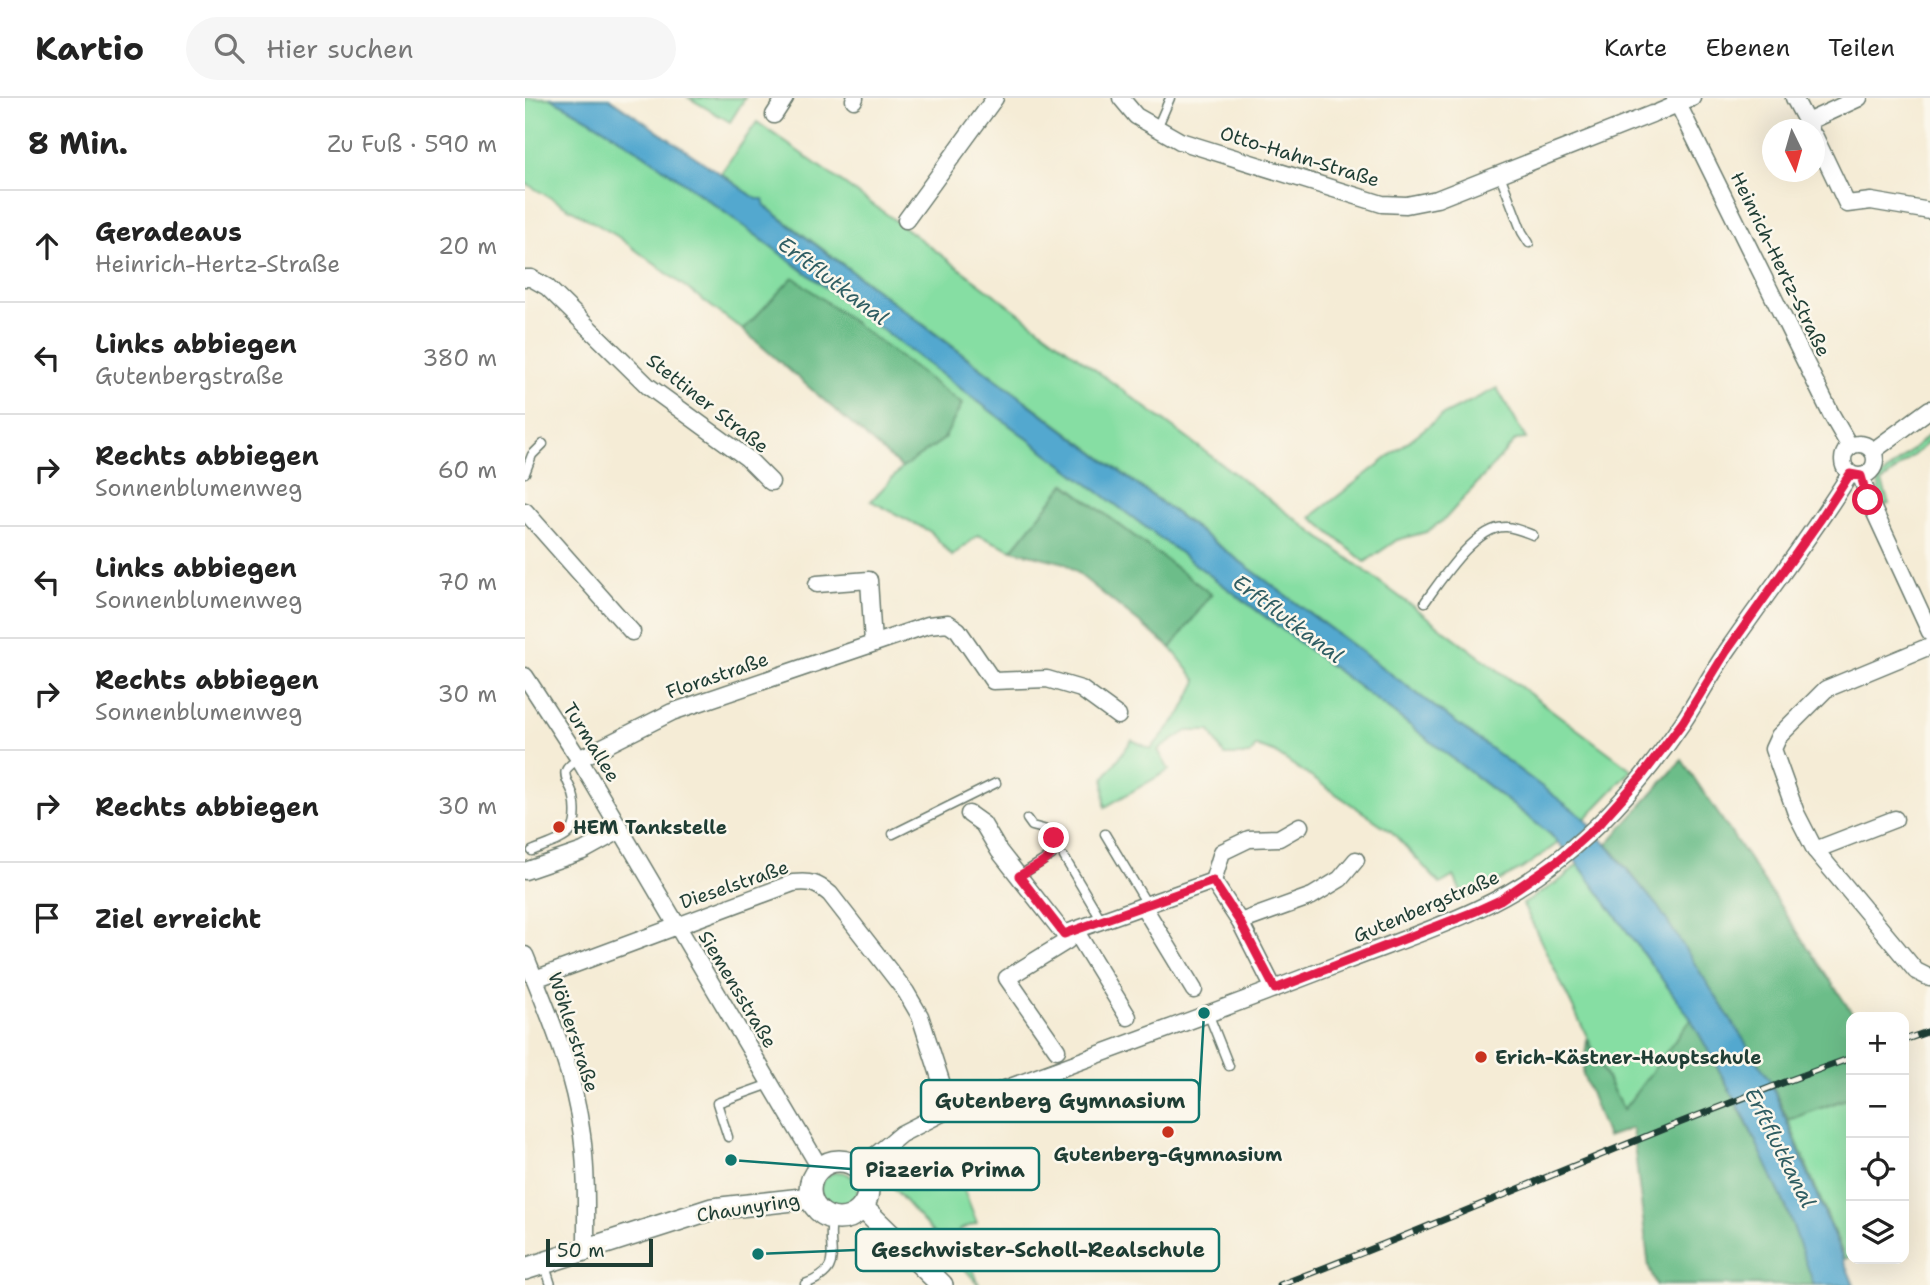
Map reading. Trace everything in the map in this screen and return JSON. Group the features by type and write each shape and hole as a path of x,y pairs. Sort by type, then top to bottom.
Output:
{"street":[{"path":"775,115 785,98"},
{"path":"906,220 995,98"},
{"name":"Otto-Hahn-Straße","path":"1121,98 1136,116 1180,141 1383,204 1406,205 1437,199 1656,113 1682,100"},
{"path":"1794,98 1806,119"},
{"path":"1825,120 1859,98"},
{"name":"Heinrich-Hertz-Straße","path":"1682,100 1850,447"},
{"path":"1825,158 1847,204 1871,201 1930,211"},
{"name":"Stettiner Straße","path":"525,278 531,278 547,287 648,386 747,458 771,482"},
{"path":"1873,451 1930,409"},
{"path":"1856,475 1871,471 1874,467 1873,451 1860,444 1850,447 1843,460 1844,466 1856,475 1930,632"},
{"name":"Gutenbergstraße","path":"859,1169 901,1134 950,1109 1275,989 1476,911 1520,888 1560,859 1598,825 1641,777 1683,722 1726,652 1820,520 1856,475"},
{"path":"525,511 632,632"},
{"path":"817,584 869,580 873,643"},
{"name":"Florastraße","path":"579,759 672,712 928,625 948,623 958,630 993,681 1047,679 1081,688 1118,716"},
{"path":"1930,646 1826,689 1779,736 1773,749 1796,813 1815,850 1916,971 1930,978"},
{"name":"Turmallee","path":"525,676 621,830"},
{"path":"965,807 983,824 999,851 1019,876 1070,932 1128,1017"},
{"path":"1815,850 1895,820"},
{"path":"1213,881 1222,852 1249,839 1279,838 1300,826"},
{"path":"525,871 583,851 621,830"},
{"name":"Siemensstraße","path":"621,830 820,1168"},
{"path":"1240,922 1312,895 1341,879 1356,860"},
{"name":"Dieselstraße","path":"535,979 793,883 808,881 819,884 830,894 906,992 920,1016 950,1109"},
{"path":"1070,932 1213,881"},
{"path":"1213,881 1240,922 1275,989"},
{"path":"1145,905 1194,989"},
{"path":"1057,1049 1007,978 1067,941 1070,932"},
{"name":"Wöhlerstraße","path":"525,956 551,1018 568,1072 582,1135 586,1249"},
{"path":"820,1168 839,1161 849,1163 859,1169 867,1182 869,1191 863,1208 847,1219 832,1219"},
{"name":"Chaunyring","path":"820,1168 810,1185 811,1198 820,1212 832,1219"},
{"name":"Chaunyring","path":"535,1266 712,1209 811,1198"},
{"path":"863,1208 942,1285"}],"lane":[{"path":"1157,128 1170,98"},
{"path":"1500,175 1521,232 1529,243"},
{"path":"525,472 531,455 543,444"},
{"path":"1425,602 1454,562 1492,530 1506,527 1533,535"},
{"path":"531,850 570,834 576,822 572,791 565,780 565,773 569,765 579,759"},
{"path":"893,834 965,807 996,783"},
{"path":"1019,876 1052,855 1056,844 1051,831 1032,827 1027,819"},
{"path":"1105,834 1145,905"},
{"path":"1064,857 1102,920"},
{"path":"1208,1013 1229,1066"},
{"path":"728,1137 717,1103 770,1084"},
{"path":"805,1284 819,1279 831,1267 833,1259 829,1240 832,1219"},
{"path":"535,1266 551,1285"}],"green space":[{"path":"525,98 550,98 592,119 642,152 1403,720 1558,843 1522,869 1464,899 1454,876 1440,884 1392,832 1274,752 1256,746 1250,755 1224,755 1210,731 1187,731 1158,750 1169,770 1105,807 1104,778 1132,740 1151,749 1182,712 1197,681 1171,648 1211,595 1066,484 1012,550 978,535 952,556 931,532 871,501 902,468 944,439 793,278 743,330 617,236 525,183"},
{"path":"689,98 745,98 730,122"},
{"path":"757,122 889,216 1632,770 1585,819 721,173"},
{"path":"793,277 962,404 944,439 902,468 743,330"},
{"path":"1497,388 1526,439 1516,440 1445,519 1426,532 1397,540 1365,562 1311,517 1441,416"},
{"path":"1930,434 1930,441 1882,482 1889,504 1881,506 1878,480"},
{"path":"1065,484 1211,594 1171,648 1065,563 1012,550"},
{"path":"1682,760 1851,1012 1846,1012 1846,1099 1788,1120 1769,1079 1658,907 1607,844"},
{"path":"1578,864 1691,1019 1623,1111 1523,904 1562,879"},
{"path":"1691,1019 1775,1182 1814,1285 1656,1285 1649,1268 1632,1128 1607,1137 1583,1074 1587,1040 1623,1110"},
{"path":"1846,1099 1845,1259 1788,1120"},
{"path":"930,1157 951,1157 977,1223 959,1230 979,1285 889,1183"},
{"path":"839,1172 852,1178 858,1191 852,1204 839,1210 826,1204 820,1191 826,1178"}],"water":[{"name":"Erftflutkanal","path":"550,98 609,98 757,199 763,199 765,206 789,225 1585,819 1658,907 1769,1079 1854,1285 1814,1285 1787,1209 1744,1116 1691,1019 1578,864 1550,834 1403,720 749,230 627,143"}],"railway":[{"path":"1909,1038 1930,1031"},
{"path":"1280,1285 1636,1140 1846,1060"}],"place":[{"name":"HEM Tankstelle","path":"559,827"},
{"name":"Gutenberg Gymnasium","path":"1204,1013"},
{"name":"Erich-Kästner-Hauptschule","path":"1481,1057"},
{"name":"Gutenberg-Gymnasium","path":"1168,1132"},
{"name":"Pizzeria Prima","path":"731,1160"},
{"name":"Geschwister-Scholl-Realschule","path":"758,1254"}],"route":[{"path":"1054,838 1056,844 1052,855 1019,876 1064,934 1213,881 1240,922 1275,989 1476,911 1520,888 1560,859 1598,825 1641,777 1683,722 1726,652 1850,474 1861,476 1868,500"}]}
